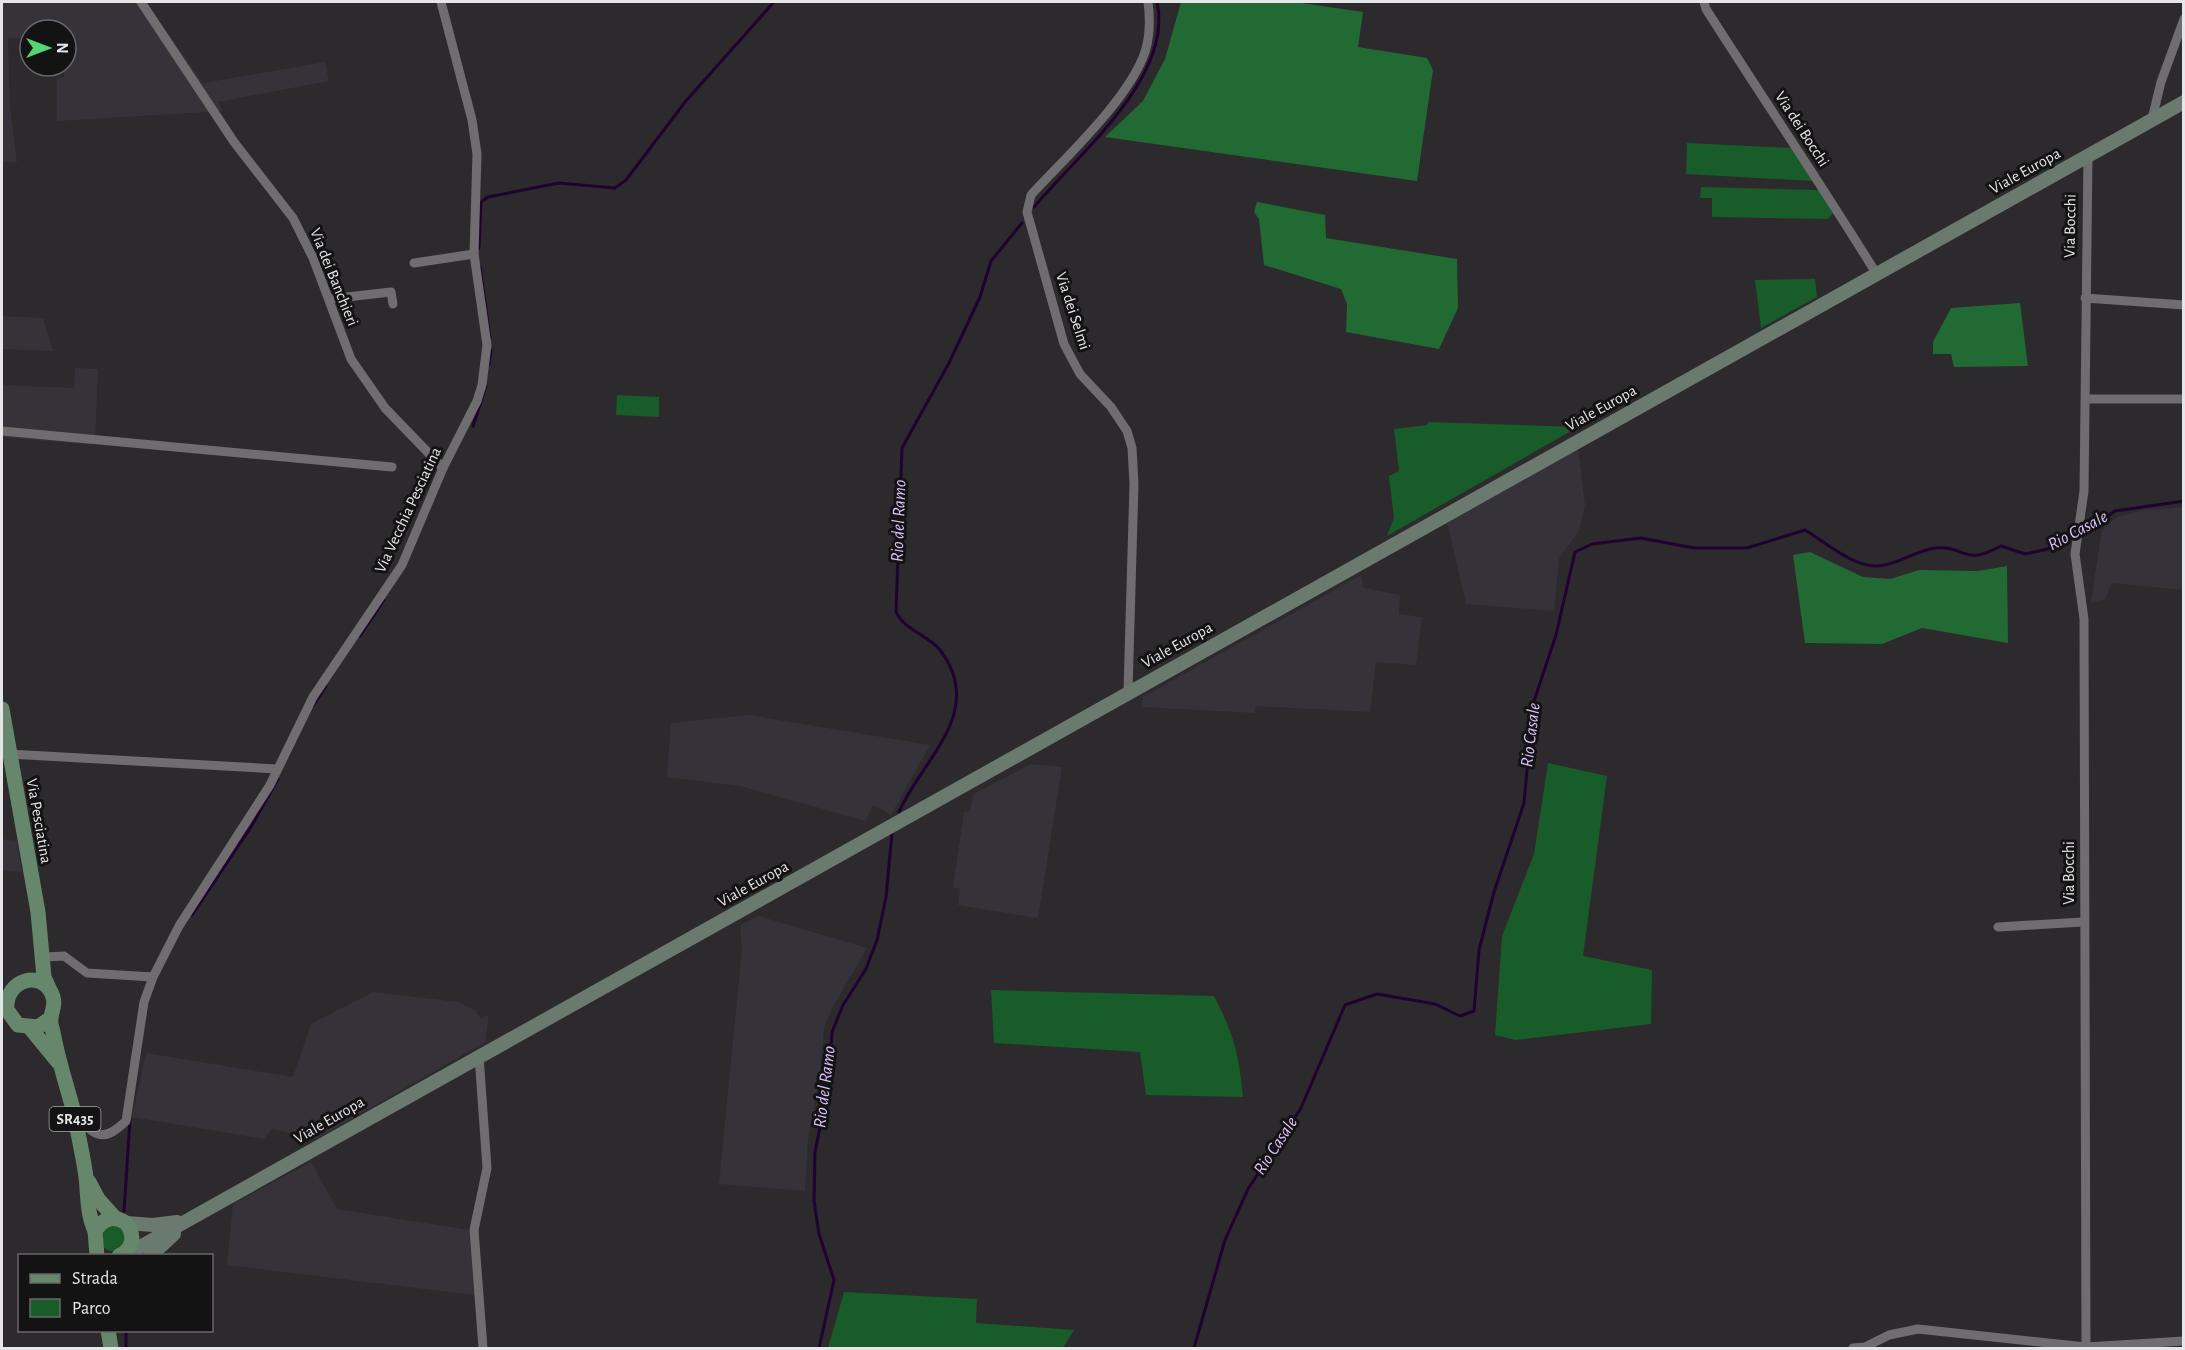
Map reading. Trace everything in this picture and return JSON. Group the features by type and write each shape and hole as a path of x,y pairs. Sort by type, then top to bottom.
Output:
{"main road":[{"name":"Viale Europa","path":"123,1254 138,1248 1128,691 2184,102"},
{"name":"Via Pesciatina","path":"2,709 42,940 44,957 42,966 48,988 54,999 51,1018 59,1064 73,1112 85,1174 90,1220 100,1253"},
{"name":"Via Pesciatina","path":"42,940 22,981 6,993 5,1015 18,1025 31,1029 59,1064"},
{"path":"22,981 36,981 48,988"},
{"path":"31,1029 51,1018"},
{"name":"Via Pesciatina","path":"85,1174 98,1199 121,1221"},
{"name":"Viale Europa","path":"121,1221 153,1225 188,1219"},
{"name":"Viale Europa","path":"152,1254 188,1219"},
{"path":"95,1231 105,1220 121,1221 132,1232 131,1243 121,1254"},
{"path":"110,1332 111,1348"}],"street":[{"name":"Via dei Banchieri","path":"141,2 234,142 293,218 329,299 351,359 385,408 443,468"},
{"name":"Via Vecchia Pesciatina","path":"73,1112 90,1131 103,1136 114,1134 126,1122 144,1002 153,977 179,926 270,785 313,697 402,565 443,468 477,402 486,366 486,326 474,254 477,154 472,120 441,2"},
{"name":"Via dei Selmi","path":"1128,691 1134,484 1132,448 1127,430 1111,407 1080,374 1064,344 1027,212 1031,195 1116,100 1131,80 1145,52 1148,38 1148,2"},
{"name":"Via dei Bocchi","path":"1704,2 1746,72 1781,121 1876,273"},
{"path":"2152,120 2161,82 2184,19"},
{"name":"Via Bocchi","path":"2086,1348 2084,620 2076,571 2077,540 2084,491 2088,155"},
{"path":"414,263 474,254"},
{"path":"329,299 391,292 393,304"},
{"path":"2085,298 2184,305"},
{"path":"2086,399 2184,399"},
{"path":"2,431 392,467"},
{"path":"9,754 277,769"},
{"path":"1998,927 2084,922"},
{"path":"44,957 64,956 87,974 153,977"},
{"path":"479,1056 487,1168 474,1230 483,1348"},
{"path":"1853,1348 1865,1347 1889,1335 1918,1329 2086,1348 2184,1341"}],"shaded area":[{"path":"2,2 146,2 203,83 325,62 329,81 218,102 223,111 57,121 57,78 78,78 78,18 18,18 18,38 8,38 10,107 17,162 2,162"},
{"path":"2,316 43,318 53,351 2,349"},
{"path":"75,368 98,369 95,445 2,437 2,385 74,388"},
{"path":"1578,448 1585,505 1579,531 1559,559 1554,611 1466,604 1447,522"},
{"path":"2183,507 2183,590 2112,583 2105,599 2091,603 2101,534 2105,526 2118,517 2144,510"},
{"path":"1361,575 1364,588 1400,595 1399,614 1422,617 1416,665 1376,662 1370,712 1256,706 1255,713 1142,707 1143,697"},
{"path":"749,715 930,745 891,815 873,805 866,821 740,786 667,777 671,723"},
{"path":"1031,764 1062,767 1038,918 958,905 960,889 953,887 964,812 970,811 974,794"},
{"path":"2,839 17,841 22,872 2,870"},
{"path":"759,916 867,948 832,1008 824,1028 820,1074 808,1138 805,1191 719,1184 742,949 740,925"},
{"path":"373,992 458,1002 475,1010 481,1019 489,1014 485,1042 316,1139 272,1129 264,1139 132,1117 146,1053 293,1077 311,1024"},
{"path":"311,1162 337,1209 469,1230 474,1295 227,1265 233,1204"}],"green space":[{"path":"1181,2 1295,2 1363,12 1358,47 1427,58 1433,70 1417,181 1105,137 1143,101 1165,59"},
{"path":"1687,143 1793,148 1814,181 1686,174"},
{"path":"1701,187 1820,190 1833,213 1828,219 1712,217 1712,198 1700,198"},
{"path":"1257,202 1325,215 1326,238 1457,259 1458,308 1439,349 1346,332 1347,304 1341,289 1264,265 1259,219 1254,212"},
{"path":"1815,279 1817,297 1761,328 1755,280"},
{"path":"2020,303 2028,366 1954,367 1951,354 1933,354 1933,342 1951,308"},
{"path":"617,395 659,397 659,417 616,415"},
{"path":"1429,422 1578,427 1387,536 1394,518 1389,476 1399,471 1394,429 1427,425"},
{"path":"1810,552 1863,577 1890,579 1919,570 1978,571 2007,566 2008,643 1922,628 1882,644 1805,643 1793,555"},
{"path":"1548,763 1607,776 1583,956 1652,970 1651,1024 1515,1040 1495,1035 1502,936 1534,854"},
{"path":"991,990 1214,996 1235,1045 1243,1097 1146,1095 1140,1052 994,1043"},
{"path":"113,1225 122,1229 126,1238 122,1247 113,1251 104,1247 100,1238 104,1229"},
{"path":"844,1292 977,1299 976,1323 1074,1330 1063,1348 828,1348"}],"waterway":[{"path":"479,248 481,202 488,197 559,183 615,188 626,180 685,102 774,2"},
{"name":"Rio del Ramo","path":"1034,207 1097,139 1137,86 1151,58 1158,30 1157,2"},
{"name":"Rio del Ramo","path":"899,812 946,734 954,715 957,694 953,673 940,650 904,623 896,611 902,448 949,363 980,297 991,261 1022,223"},
{"path":"480,267 490,338"},
{"path":"489,364 491,350"},
{"path":"473,426 486,386"},
{"name":"Rio Casale","path":"1194,1348 1225,1240 1248,1189 1301,1108 1345,1005 1377,994 1435,1004 1460,1016 1474,1011 1479,950 1494,892 1524,803 1533,704 1556,635 1575,552 1592,544 1641,538 1694,548 1747,548 1805,530 1849,558 1878,566 1935,548 1953,549 1965,554 1979,555 2001,546 2025,554 2048,549 2071,533 2094,526 2115,511 2184,501"},
{"path":"360,636 384,600"},
{"path":"313,706 326,686"},
{"path":"192,915 251,827 278,779"},
{"name":"Rio del Ramo","path":"819,1348 834,1280 819,1234 814,1201 815,1152 829,1084 832,1032 843,1005 866,969 877,940 886,897 892,833"},
{"path":"124,1211 130,1120"},
{"path":"126,1332 126,1348"}]}
